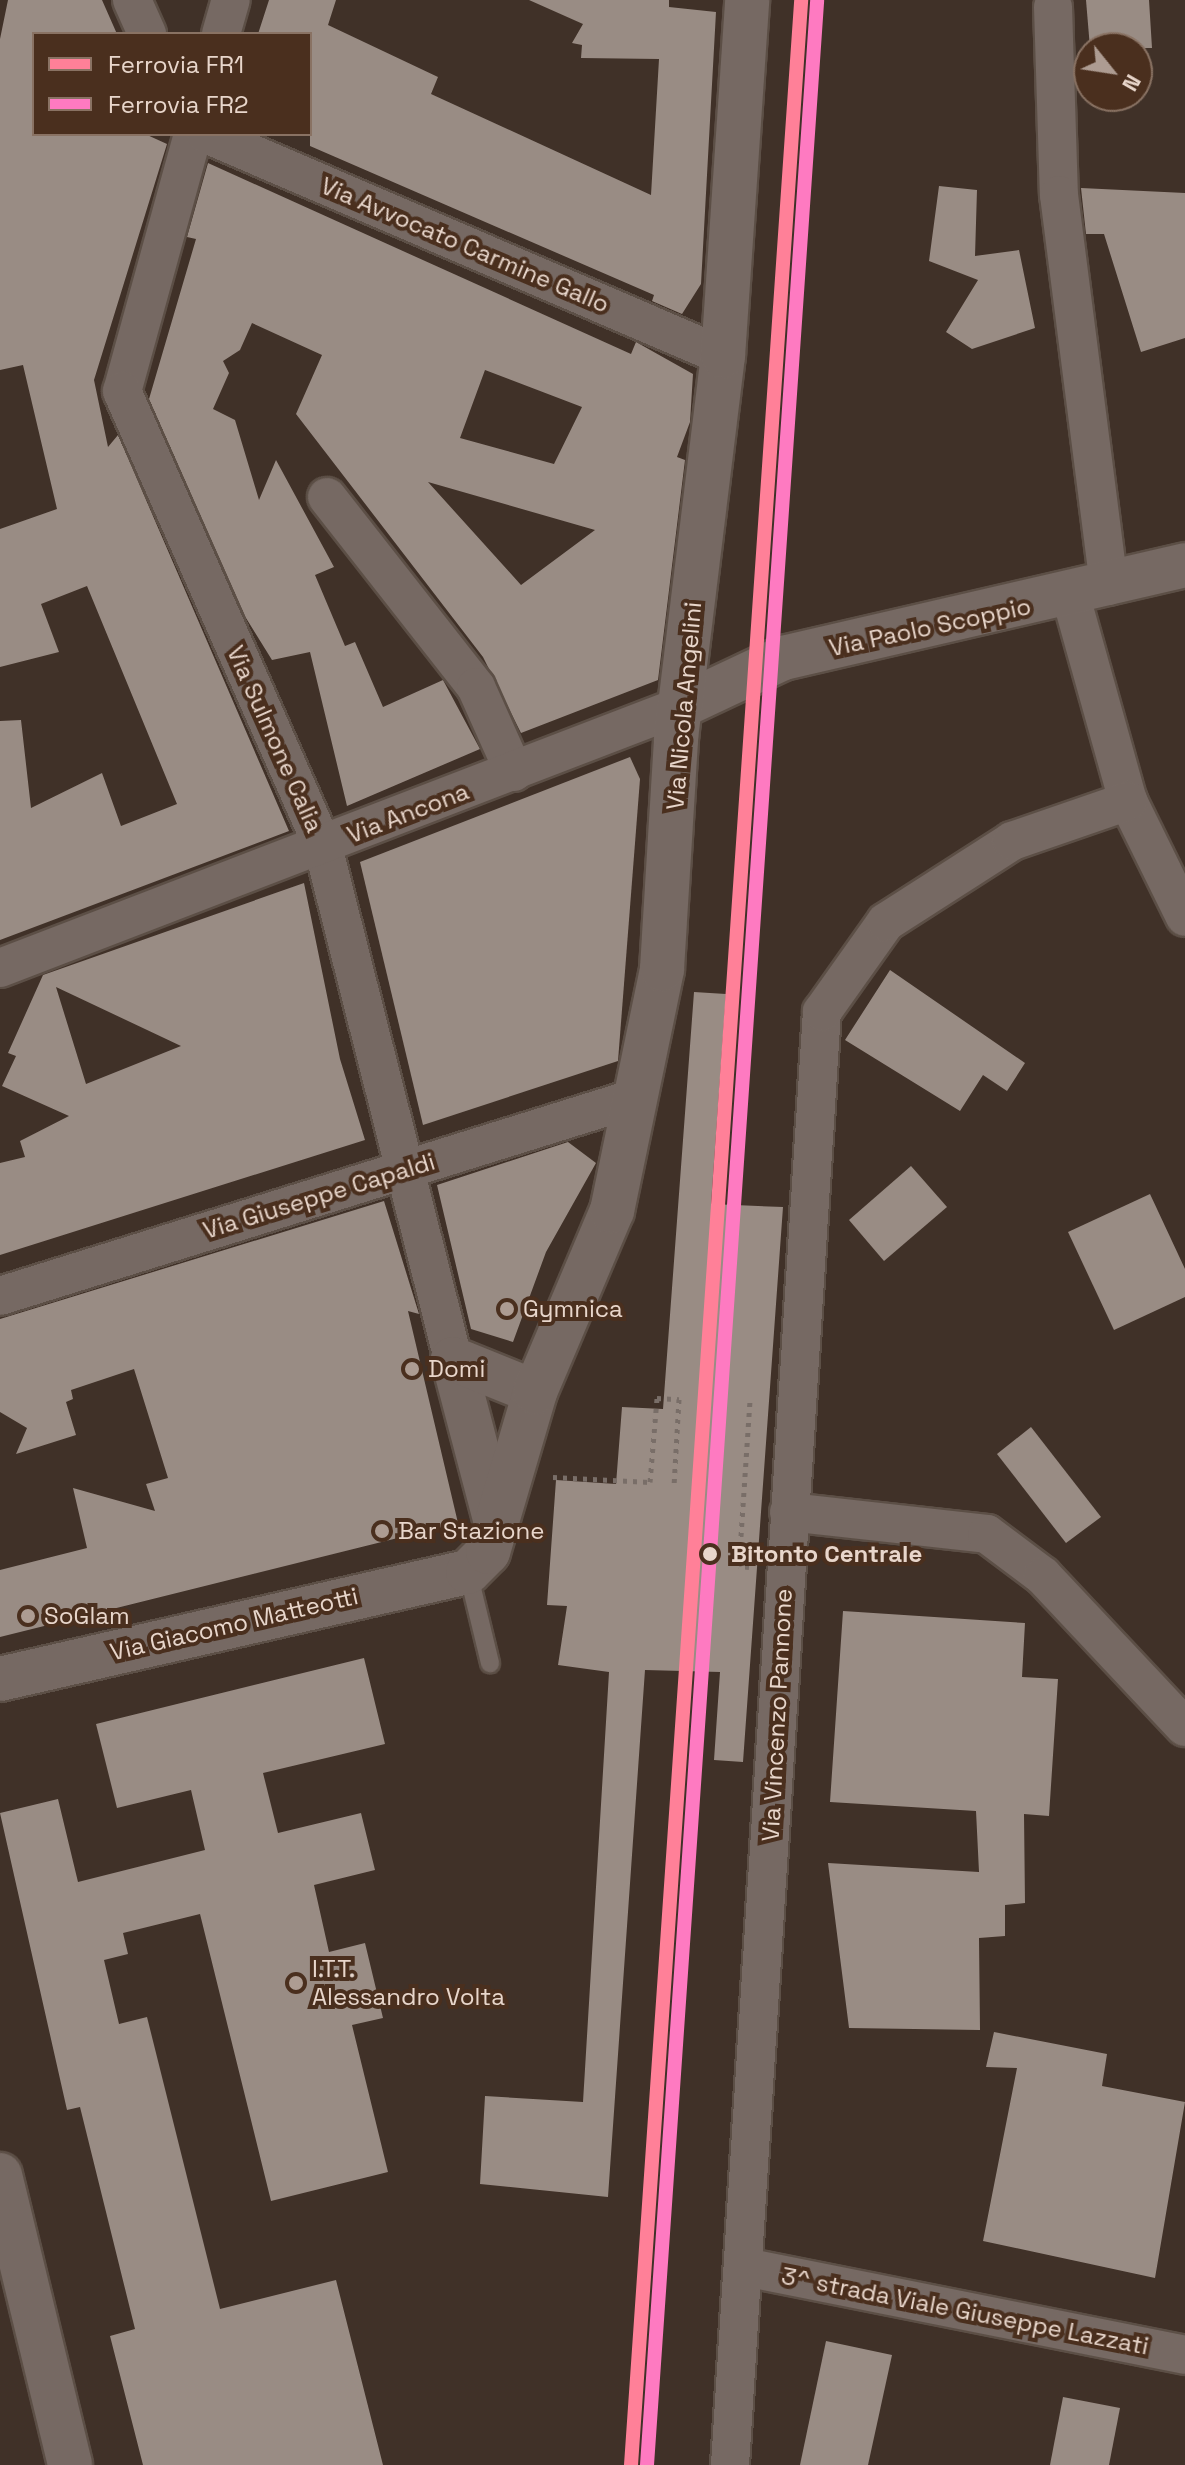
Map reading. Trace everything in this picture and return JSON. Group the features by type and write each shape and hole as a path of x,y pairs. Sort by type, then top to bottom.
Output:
{"street":[{"path":"132,0 146,32"},
{"path":"222,32 231,0"},
{"name":"Via Nicola Angelini","path":"468,1572 488,1552 535,1392 612,1211 662,969 681,706 723,356 747,0"},
{"path":"1053,7 1059,195 1090,591 1128,801 1185,917"},
{"name":"Via Sulmone Calia","path":"192,136 122,391 323,847 408,1167 453,1359"},
{"name":"Via Avvocato Carmine Gallo","path":"211,136 723,356"},
{"path":"327,497 476,687 514,772"},
{"name":"Via Paolo Scoppio","path":"681,706 783,658 1090,591 1185,565"},
{"name":"Via Ancona","path":"0,968 323,847 681,706"},
{"name":"Via Vincenzo Pannone","path":"730,2465 745,2267 822,1012 886,922 1012,841 1128,801"},
{"name":"Via Giuseppe Capaldi","path":"0,1296 638,1097"},
{"path":"453,1359 535,1392"},
{"path":"453,1359 497,1527"},
{"path":"789,1512 987,1534 1043,1576 1185,1727"},
{"name":"Via Giacomo Matteotti","path":"0,1679 468,1572"},
{"path":"0,2175 5,2222 70,2465"},
{"name":"3^ strada Viale Giuseppe Lazzati","path":"745,2267 1185,2355"}],"lane":[{"path":"468,1572 490,1663"}],"path":[{"path":"510,1475 650,1482 657,1398 679,1399 674,1485"},
{"path":"739,1566 750,1401"}],"building":[{"path":"8,0 102,0 116,32 32,32 32,136 149,136 167,144 94,380 108,447 118,435 289,831 0,940 0,721 21,720 31,808 102,773 121,826 177,804 87,586 41,604 59,652 0,667 0,529 57,509 23,365 0,370 0,39"},
{"path":"269,0 336,0 328,25 438,77 431,94 651,195 659,59 581,58 582,45 572,43 583,24 529,0 669,0 669,7 716,12 701,284 682,314 652,301 654,295 310,146 312,32 259,32"},
{"path":"1086,0 1149,0 1151,32 1089,32"},
{"path":"208,163 631,354 636,342 693,374 690,422 677,457 685,460 658,680 521,733 483,657 296,414 322,355 252,323 240,350 223,361 229,373 213,409 235,420 259,500 276,460 334,567 315,575 345,646 355,642 383,707 443,680 480,749 347,806 310,652 272,660 246,618 149,399 196,239 187,237","holes":["485,370 582,407 554,464 460,438","428,482 595,530 521,585"]},
{"path":"939,186 977,190 975,256 1019,250 1035,328 972,349 946,332 978,280 929,261"},
{"path":"1081,188 1185,193 1185,338 1141,352 1104,234 1086,234"},
{"path":"630,757 640,779 618,1061 423,1125 360,862"},
{"path":"304,883 340,1059 365,1140 0,1255 0,1163 25,1157 20,1141 69,1116 2,1086 16,1056 8,1053 43,975","holes":["56,987 181,1046 86,1084"]},
{"path":"890,970 1025,1063 1007,1091 983,1075 960,1111 845,1040"},
{"path":"694,992 726,994 711,1204 783,1207 743,1762 714,1760 720,1672 645,1670 608,2197 480,2184 485,2096 583,2102 609,1672 558,1665 567,1606 547,1605 556,1480 616,1484 622,1407 663,1409"},
{"path":"568,1142 596,1163 546,1252 513,1342 471,1329 437,1185"},
{"path":"911,1166 947,1207 884,1261 849,1220"},
{"path":"1150,1194 1185,1269 1185,1297 1114,1330 1068,1232"},
{"path":"384,1201 419,1314 408,1311 458,1523 0,1637 0,1570 87,1548 73,1488 155,1511 146,1484 168,1478 134,1369 71,1390 73,1399 66,1402 76,1435 16,1454 27,1428 0,1412 0,1319"},
{"path":"1031,1427 1101,1517 1066,1543 997,1454"},
{"path":"843,1611 1025,1623 1022,1677 1058,1679 1049,1816 1024,1814 1025,1903 1005,1905 1005,1936 979,1938 980,2030 849,2028 828,1863 979,1872 976,1811 830,1802"},
{"name":"I.T.T. Alessandro Volta","path":"364,1658 385,1744 263,1773 278,1833 361,1813 375,1870 314,1885 329,1952 365,1943 383,2018 352,2025 388,2172 271,2201 200,1914 123,1933 128,1954 104,1960 119,2024 147,2017 220,2309 336,2280 383,2465 143,2465 110,2336 135,2329 80,2107 67,2110 0,1813 58,1799 78,1882 205,1850 191,1790 117,1808 96,1724"},
{"path":"994,2032 1107,2054 1102,2086 1185,2102 1155,2278 983,2241 1017,2068 986,2067"},
{"path":"826,2341 892,2355 868,2465 800,2465"},
{"path":"1063,2397 1120,2408 1109,2465 1050,2465"}],"rail line":[{"name":"FR1","path":"631,2465 801,0"},
{"name":"FR2","path":"647,2465 817,1"}],"place":[{"name":"Gymnica","path":"507,1309"},
{"name":"Domi","path":"412,1369"},
{"name":"Bar Stazione","path":"382,1531"},
{"name":"Bitonto Centrale","path":"710,1554"},
{"name":"SoGlam","path":"28,1616"},
{"name":"I.T.T. Alessandro Volta","path":"296,1983"}]}
